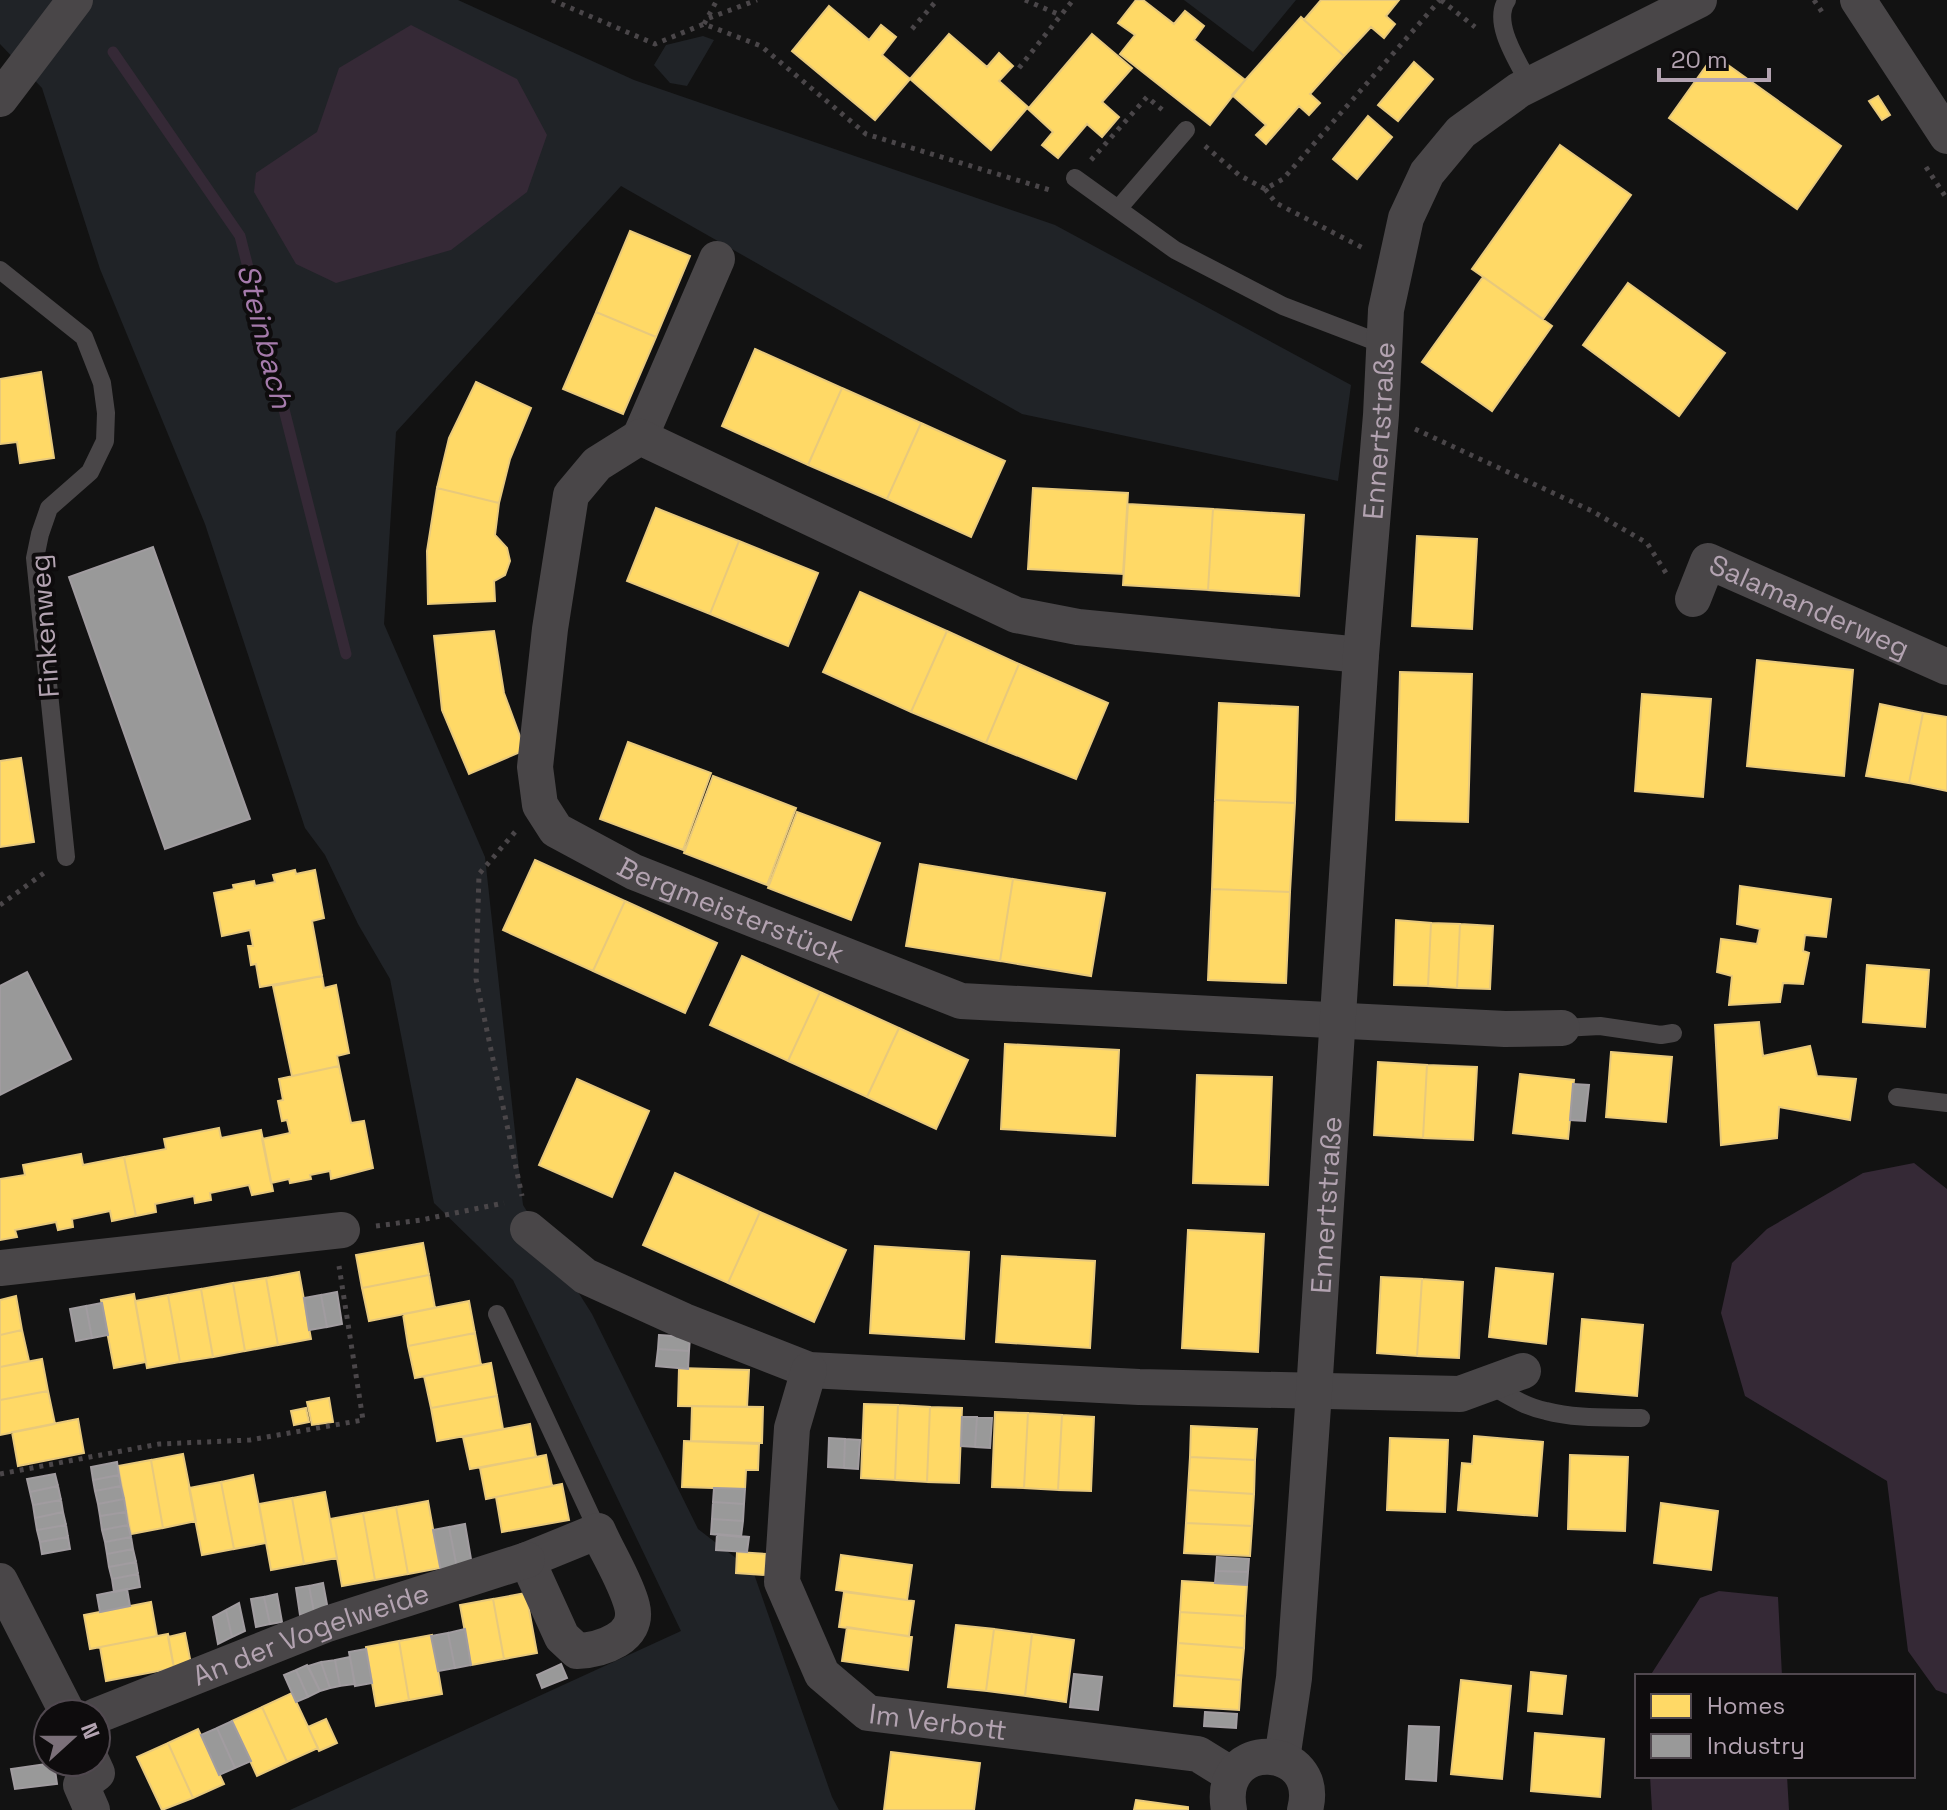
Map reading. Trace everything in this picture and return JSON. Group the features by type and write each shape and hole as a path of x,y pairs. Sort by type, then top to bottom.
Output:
{"street":[{"path":"0,99 75,0"},
{"name":"Ennertstraße","path":"1282,1759 1294,1678 1386,310 1406,218 1427,173 1461,132 1530,85 1699,0"},
{"path":"1867,1 1947,136"},
{"path":"540,805 535,767 550,629 571,495 597,464 640,437 717,259"},
{"path":"640,437 1016,615 1078,627 1361,655"},
{"name":"Salamanderweg","path":"1693,599 1708,561 1947,667"},
{"name":"Bergmeisterstück","path":"540,805 556,830 634,872 961,1001 1339,1020"},
{"path":"1339,1020 1505,1029 1562,1028"},
{"path":"519,1210 585,1276 684,1321 809,1370 1139,1387 1460,1394 1523,1371"},
{"path":"0,1268 337,1230"},
{"name":"Im Verbott","path":"809,1370 792,1428 782,1582 822,1674 868,1713 1198,1754 1231,1792"},
{"path":"527,1560 562,1637 577,1651 601,1648 621,1638 631,1623 633,1608 598,1531"},
{"name":"An der Vogelweide","path":"112,1710 327,1624 527,1560 598,1531"},
{"path":"0,1581 60,1698"},
{"path":"1231,1792 1242,1765 1254,1758 1268,1756 1282,1759 1300,1772 1306,1784 1308,1809"},
{"path":"90,1778 81,1785 92,1810"}],"lane":[{"path":"1507,0 1500,16 1530,85"},
{"path":"1118,209 1186,130"},
{"path":"1075,178 1175,250 1283,306 1385,345"},
{"name":"Finkenweg","path":"0,270 84,337 102,383 106,413 105,441 90,472 49,508 35,558 66,857"},
{"path":"1562,1028 1600,1026 1661,1035 1673,1033"},
{"path":"1897,1097 1947,1103"},
{"path":"497,1314 598,1531"},
{"path":"1488,1384 1544,1411 1574,1416 1641,1418"}],"path":[{"path":"552,0 655,44 704,24 717,0"},
{"path":"709,18 757,0"},
{"path":"912,29 937,0"},
{"path":"1025,0 1060,15"},
{"path":"1019,68 1073,0"},
{"path":"1265,189 1283,179 1440,0"},
{"path":"704,24 761,46 866,134 1062,194 1147,97 1239,175 1265,189 1276,203 1396,265"},
{"path":"1381,415 1592,511 1647,543 1673,583 1693,599"},
{"path":"0,1474 159,1444 250,1440 363,1420 337,1230 519,1210 476,979 479,874 540,805"},
{"path":"0,905 66,857"}],"shaded area":[{"path":"0,0 458,0 634,80 1055,225 1351,385 1338,481 1022,414 621,186 396,432 384,624 485,857 523,1205 592,1314 698,1529 753,1571 839,1810 290,1810 681,1631 513,1280 434,1203 390,979 358,924 325,855 305,828 205,524 100,269 42,88 0,44"},
{"path":"1184,0 1296,0 1253,52"},
{"path":"411,25 517,79 547,135 527,192 451,250 336,283 296,264 254,192 256,173 317,132 339,68"},
{"path":"703,36 714,40 687,86 670,83 654,65 666,45"},
{"path":"1914,1163 1947,1189 1947,1694 1936,1690 1908,1651 1887,1481 1745,1396 1721,1313 1732,1263 1767,1229 1863,1173"},
{"path":"1719,1591 1778,1597 1782,1674 1651,1674 1700,1598"},
{"path":"1650,1778 1787,1778 1789,1810 1652,1810"}],"building: Homes":[{"path":"1136,0 1143,0 1174,24 1185,11 1204,26 1194,40 1245,80 1210,125 1120,54 1135,35 1118,23"},
{"path":"1321,0 1399,0 1386,16 1395,24 1384,38 1371,27 1344,56 1304,20"},
{"path":"829,6 869,40 881,25 896,37 882,55 910,79 875,120 792,51"},
{"path":"1301,17 1344,56 1310,94 1320,103 1309,115 1299,106 1266,144 1256,135 1266,125 1232,95"},
{"path":"949,34 987,67 999,53 1013,66 999,81 1028,107 991,150 910,79"},
{"path":"1092,34 1132,68 1102,102 1119,117 1102,137 1087,124 1058,158 1042,145 1053,132 1028,109"},
{"path":"1714,55 1841,146 1797,209 1669,118"},
{"path":"1414,62 1433,79 1398,121 1378,105"},
{"path":"1878,96 1890,115 1882,120 1869,101"},
{"path":"1368,116 1392,137 1357,179 1333,159"},
{"path":"1560,145 1631,195 1543,319 1472,269"},
{"path":"630,231 690,256 656,337 596,312"},
{"path":"1483,277 1552,326 1492,411 1422,362"},
{"path":"1628,283 1725,353 1679,416 1583,345"},
{"path":"596,312 656,337 623,414 563,389"},
{"path":"755,349 842,388 808,465 722,426"},
{"path":"41,372 54,458 20,463 17,442 0,444 0,379"},
{"path":"476,382 531,408 510,459 499,503 437,488 449,438"},
{"path":"842,388 921,423 887,499 808,465"},
{"path":"921,423 1005,461 971,537 887,499"},
{"path":"437,488 499,503 495,535 507,548 510,561 505,575 494,581 495,601 428,604 427,551"},
{"path":"1033,488 1128,493 1123,574 1028,569"},
{"path":"1128,504 1213,509 1208,590 1123,585"},
{"path":"656,508 739,541 710,614 627,581"},
{"path":"1213,509 1304,515 1299,596 1208,590"},
{"path":"1417,536 1477,539 1472,629 1412,626"},
{"path":"739,541 818,573 788,646 710,614"},
{"path":"860,592 947,631 911,712 823,672"},
{"path":"494,631 504,693 525,750 469,774 442,710 434,636"},
{"path":"947,631 1019,664 986,743 911,712"},
{"path":"1757,660 1853,670 1844,776 1747,766"},
{"path":"1019,664 1108,703 1076,779 986,743"},
{"path":"1400,672 1472,674 1468,822 1396,820"},
{"path":"1642,694 1711,699 1703,797 1635,791"},
{"path":"1219,703 1298,707 1295,803 1215,800"},
{"path":"1880,704 1923,713 1909,783 1866,776"},
{"path":"1923,713 1947,717 1947,791 1909,783"},
{"path":"628,742 711,773 683,850 600,819"},
{"path":"21,758 34,842 0,847 0,761"},
{"path":"713,776 796,808 767,885 684,853"},
{"path":"1215,800 1295,803 1290,892 1212,889"},
{"path":"797,812 880,843 851,920 768,888"},
{"path":"535,860 625,901 593,971 503,930"},
{"path":"920,864 1013,879 1000,961 906,946"},
{"path":"295,870 296,874 315,870 324,918 312,921 322,976 260,987 256,964 251,965 248,946 253,946 250,930 222,936 214,893 254,881 255,886 275,882 273,875"},
{"path":"1013,879 1105,893 1091,976 1000,961"},
{"path":"1740,886 1831,899 1826,937 1805,935 1803,951 1809,953 1803,984 1783,983 1780,1002 1729,1005 1732,976 1717,972 1721,939 1757,944 1760,929 1737,924"},
{"path":"1212,889 1290,892 1286,983 1208,980"},
{"path":"625,901 717,943 685,1013 593,971"},
{"path":"1396,920 1431,923 1428,986 1394,985"},
{"path":"1431,923 1460,924 1457,988 1428,986"},
{"path":"1460,924 1493,926 1490,989 1457,988"},
{"path":"742,956 820,992 788,1061 710,1025"},
{"path":"1867,965 1929,970 1925,1027 1863,1022"},
{"path":"322,976 324,988 336,985 349,1053 337,1056 339,1066 292,1076 273,986"},
{"path":"820,992 899,1028 867,1097 788,1061"},
{"path":"1759,1022 1763,1056 1810,1046 1817,1076 1856,1079 1850,1120 1779,1107 1777,1138 1721,1145 1715,1025"},
{"path":"899,1028 968,1060 936,1129 867,1097"},
{"path":"1005,1044 1119,1050 1115,1136 1001,1129"},
{"path":"1611,1052 1672,1057 1666,1122 1606,1117"},
{"path":"1378,1062 1427,1065 1423,1138 1374,1135"},
{"path":"1427,1065 1477,1067 1473,1140 1423,1138"},
{"path":"339,1066 351,1123 364,1121 373,1168 331,1179 330,1171 310,1175 311,1179 271,1183 262,1139 290,1133 287,1120 282,1121 278,1101 283,1100 279,1079"},
{"path":"1520,1074 1574,1080 1568,1139 1513,1133"},
{"path":"1197,1075 1272,1077 1268,1185 1193,1183"},
{"path":"577,1079 649,1111 612,1197 539,1165"},
{"path":"219,1128 221,1138 261,1130 273,1191 252,1195 249,1185 210,1193 211,1200 195,1203 194,1196 155,1204 156,1212 136,1216 124,1157 166,1149 164,1139"},
{"path":"81,1154 83,1165 124,1157 136,1216 112,1221 110,1211 72,1219 73,1227 58,1230 56,1222 15,1230 17,1237 0,1240 0,1179 25,1175 23,1165"},
{"path":"675,1173 760,1212 728,1283 643,1245"},
{"path":"760,1212 846,1250 814,1322 728,1283"},
{"path":"1188,1230 1264,1234 1258,1352 1182,1348"},
{"path":"423,1243 429,1275 362,1288 356,1255"},
{"path":"875,1246 969,1252 964,1339 870,1333"},
{"path":"1002,1256 1095,1261 1090,1348 996,1342"},
{"path":"1496,1268 1553,1274 1546,1344 1489,1337"},
{"path":"299,1272 311,1339 278,1345 266,1278"},
{"path":"429,1275 435,1308 369,1321 362,1288"},
{"path":"1381,1277 1422,1279 1417,1356 1377,1353"},
{"path":"266,1278 278,1345 245,1351 233,1283"},
{"path":"1422,1279 1463,1282 1459,1358 1417,1356"},
{"path":"233,1283 245,1351 213,1357 201,1289"},
{"path":"201,1289 213,1357 180,1362 168,1295"},
{"path":"134,1294 146,1362 114,1368 101,1300"},
{"path":"168,1295 180,1362 147,1368 135,1301"},
{"path":"16,1296 22,1330 0,1335 0,1300"},
{"path":"469,1301 475,1333 408,1346 403,1314"},
{"path":"1582,1319 1643,1325 1637,1396 1576,1391"},
{"path":"22,1330 29,1361 0,1367 0,1335"},
{"path":"475,1333 481,1365 415,1378 408,1346"},
{"path":"42,1359 48,1391 0,1400 0,1367"},
{"path":"491,1363 497,1396 431,1408 424,1376"},
{"path":"679,1368 749,1370 747,1407 678,1406"},
{"path":"48,1391 55,1424 0,1435 0,1400"},
{"path":"497,1396 503,1429 437,1441 431,1408"},
{"path":"329,1398 333,1422 312,1425 307,1402"},
{"path":"864,1404 898,1405 895,1480 861,1478"},
{"path":"898,1405 930,1407 927,1482 895,1480"},
{"path":"692,1406 763,1407 762,1443 691,1441"},
{"path":"930,1407 962,1408 959,1483 927,1482"},
{"path":"306,1408 309,1422 294,1425 291,1411"},
{"path":"995,1412 1028,1413 1024,1488 992,1487"},
{"path":"1028,1413 1062,1415 1058,1490 1024,1488"},
{"path":"1062,1415 1094,1417 1091,1491 1058,1490"},
{"path":"78,1419 84,1453 18,1466 12,1432"},
{"path":"530,1424 536,1457 470,1469 463,1437"},
{"path":"1191,1426 1257,1429 1255,1460 1190,1457"},
{"path":"1474,1436 1543,1442 1537,1516 1458,1510 1462,1463 1472,1464"},
{"path":"1390,1438 1448,1440 1445,1512 1387,1510"},
{"path":"684,1441 759,1444 758,1470 746,1470 745,1489 682,1487"},
{"path":"183,1454 196,1521 163,1528 151,1460"},
{"path":"546,1455 552,1486 486,1499 480,1468"},
{"path":"1570,1455 1628,1457 1625,1531 1568,1529"},
{"path":"1190,1457 1255,1460 1254,1494 1188,1490"},
{"path":"151,1460 163,1528 131,1534 118,1466"},
{"path":"253,1475 266,1543 234,1549 221,1482"},
{"path":"221,1482 234,1549 202,1555 189,1488"},
{"path":"562,1484 569,1520 502,1532 496,1497"},
{"path":"1188,1490 1254,1494 1252,1526 1186,1523"},
{"path":"325,1492 337,1558 304,1564 292,1498"},
{"path":"292,1498 304,1564 271,1570 259,1504"},
{"path":"428,1501 440,1568 408,1574 396,1507"},
{"path":"1661,1503 1718,1511 1711,1570 1654,1563"},
{"path":"396,1507 408,1574 375,1580 363,1513"},
{"path":"363,1513 375,1580 342,1586 330,1519"},
{"path":"1186,1523 1252,1526 1250,1556 1184,1553"},
{"path":"737,1552 766,1554 765,1575 736,1573"},
{"path":"841,1555 912,1565 907,1600 836,1590"},
{"path":"1182,1581 1247,1585 1245,1616 1180,1612"},
{"path":"844,1592 914,1601 909,1636 839,1627"},
{"path":"526,1593 537,1653 504,1659 493,1599"},
{"path":"493,1599 504,1659 471,1665 460,1605"},
{"path":"151,1602 157,1636 90,1649 84,1615"},
{"path":"1180,1612 1245,1616 1244,1648 1178,1643"},
{"path":"956,1625 994,1629 986,1691 948,1687"},
{"path":"847,1627 912,1637 908,1670 842,1661"},
{"path":"994,1629 1032,1634 1025,1696 986,1691"},
{"path":"185,1633 191,1664 174,1668 168,1637"},
{"path":"168,1634 174,1668 106,1681 100,1647"},
{"path":"1032,1634 1074,1640 1066,1702 1025,1696"},
{"path":"432,1635 442,1694 409,1700 399,1641"},
{"path":"399,1641 409,1700 376,1706 366,1647"},
{"path":"1178,1643 1244,1648 1241,1680 1176,1675"},
{"path":"1531,1672 1566,1676 1562,1714 1528,1711"},
{"path":"1176,1675 1241,1680 1239,1710 1174,1706"},
{"path":"1461,1680 1511,1686 1502,1779 1451,1774"},
{"path":"292,1693 318,1748 287,1762 262,1707"},
{"path":"262,1707 287,1762 257,1776 232,1721"},
{"path":"326,1719 337,1743 319,1751 308,1727"},
{"path":"198,1729 224,1784 193,1798 168,1743"},
{"path":"1535,1733 1604,1739 1600,1797 1531,1791"},
{"path":"168,1743 193,1798 162,1810 137,1757"},
{"path":"891,1752 980,1763 974,1810 884,1810"},
{"path":"1136,1800 1188,1807 1188,1810 1134,1810"}],"building: Industry":[{"path":"153,547 250,819 165,849 69,577"},
{"path":"27,972 71,1059 0,1095 0,986"},
{"path":"1573,1084 1589,1085 1585,1121 1570,1120"},
{"path":"337,1292 342,1324 327,1327 321,1295"},
{"path":"321,1295 327,1327 309,1330 304,1298"},
{"path":"102,1303 108,1335 92,1338 86,1306"},
{"path":"86,1306 92,1338 76,1341 70,1309"},
{"path":"659,1335 690,1337 689,1351 658,1349"},
{"path":"658,1349 689,1351 688,1369 656,1366"},
{"path":"962,1417 977,1417 975,1447 961,1446"},
{"path":"977,1417 992,1418 990,1448 975,1447"},
{"path":"829,1438 845,1439 844,1468 828,1467"},
{"path":"845,1439 860,1440 858,1469 844,1468"},
{"path":"117,1462 119,1475 93,1480 91,1467"},
{"path":"55,1474 58,1486 30,1492 27,1479"},
{"path":"119,1475 121,1486 95,1491 93,1480"},
{"path":"58,1486 61,1500 33,1505 30,1492"},
{"path":"121,1486 124,1499 98,1504 95,1491"},
{"path":"714,1488 745,1489 744,1504 713,1502"},
{"path":"124,1499 126,1512 100,1516 98,1504"},
{"path":"61,1500 63,1512 35,1518 33,1505"},
{"path":"713,1502 744,1504 743,1521 712,1519"},
{"path":"63,1512 66,1525 37,1530 35,1518"},
{"path":"126,1512 128,1525 102,1530 100,1516"},
{"path":"712,1519 743,1521 741,1537 711,1534"},
{"path":"465,1524 472,1565 457,1568 449,1527"},
{"path":"66,1525 68,1537 40,1542 37,1530"},
{"path":"128,1525 131,1537 105,1542 102,1530"},
{"path":"449,1527 457,1568 441,1571 433,1530"},
{"path":"717,1534 749,1537 747,1552 716,1550"},
{"path":"68,1537 70,1549 42,1554 40,1542"},
{"path":"131,1537 133,1549 107,1554 105,1542"},
{"path":"133,1549 136,1562 109,1567 107,1554"},
{"path":"1217,1557 1249,1559 1248,1572 1216,1571"},
{"path":"136,1562 138,1574 112,1579 109,1567"},
{"path":"1216,1571 1248,1572 1247,1585 1215,1583"},
{"path":"138,1574 140,1587 114,1592 112,1579"},
{"path":"323,1583 328,1610 314,1612 309,1586"},
{"path":"309,1586 314,1612 300,1615 296,1588"},
{"path":"127,1589 130,1606 100,1612 97,1595"},
{"path":"277,1594 282,1622 270,1624 264,1597"},
{"path":"264,1597 270,1624 256,1627 251,1599"},
{"path":"239,1603 245,1631 232,1637 226,1610"},
{"path":"226,1610 232,1637 218,1644 213,1617"},
{"path":"465,1629 471,1665 455,1668 448,1633"},
{"path":"448,1633 455,1668 438,1671 431,1636"},
{"path":"366,1649 372,1683 355,1686 349,1652"},
{"path":"350,1657 355,1684 340,1686 335,1660"},
{"path":"335,1660 340,1686 330,1688 321,1662"},
{"path":"321,1662 330,1688 320,1691 308,1666"},
{"path":"561,1664 567,1678 542,1688 537,1675"},
{"path":"307,1665 320,1691 308,1697 296,1670"},
{"path":"296,1670 308,1697 296,1702 284,1675"},
{"path":"1074,1674 1102,1677 1098,1710 1070,1707"},
{"path":"1205,1712 1237,1714 1236,1728 1204,1726"},
{"path":"232,1721 251,1761 235,1768 217,1728"},
{"path":"1409,1726 1439,1727 1436,1781 1406,1779"},
{"path":"217,1728 235,1768 219,1775 201,1735"},
{"path":"32,1766 32,1778 56,1778 57,1784 15,1789 11,1769"}],"waterway":[{"name":"Steinbach","path":"113,52 240,236 346,654"}]}
